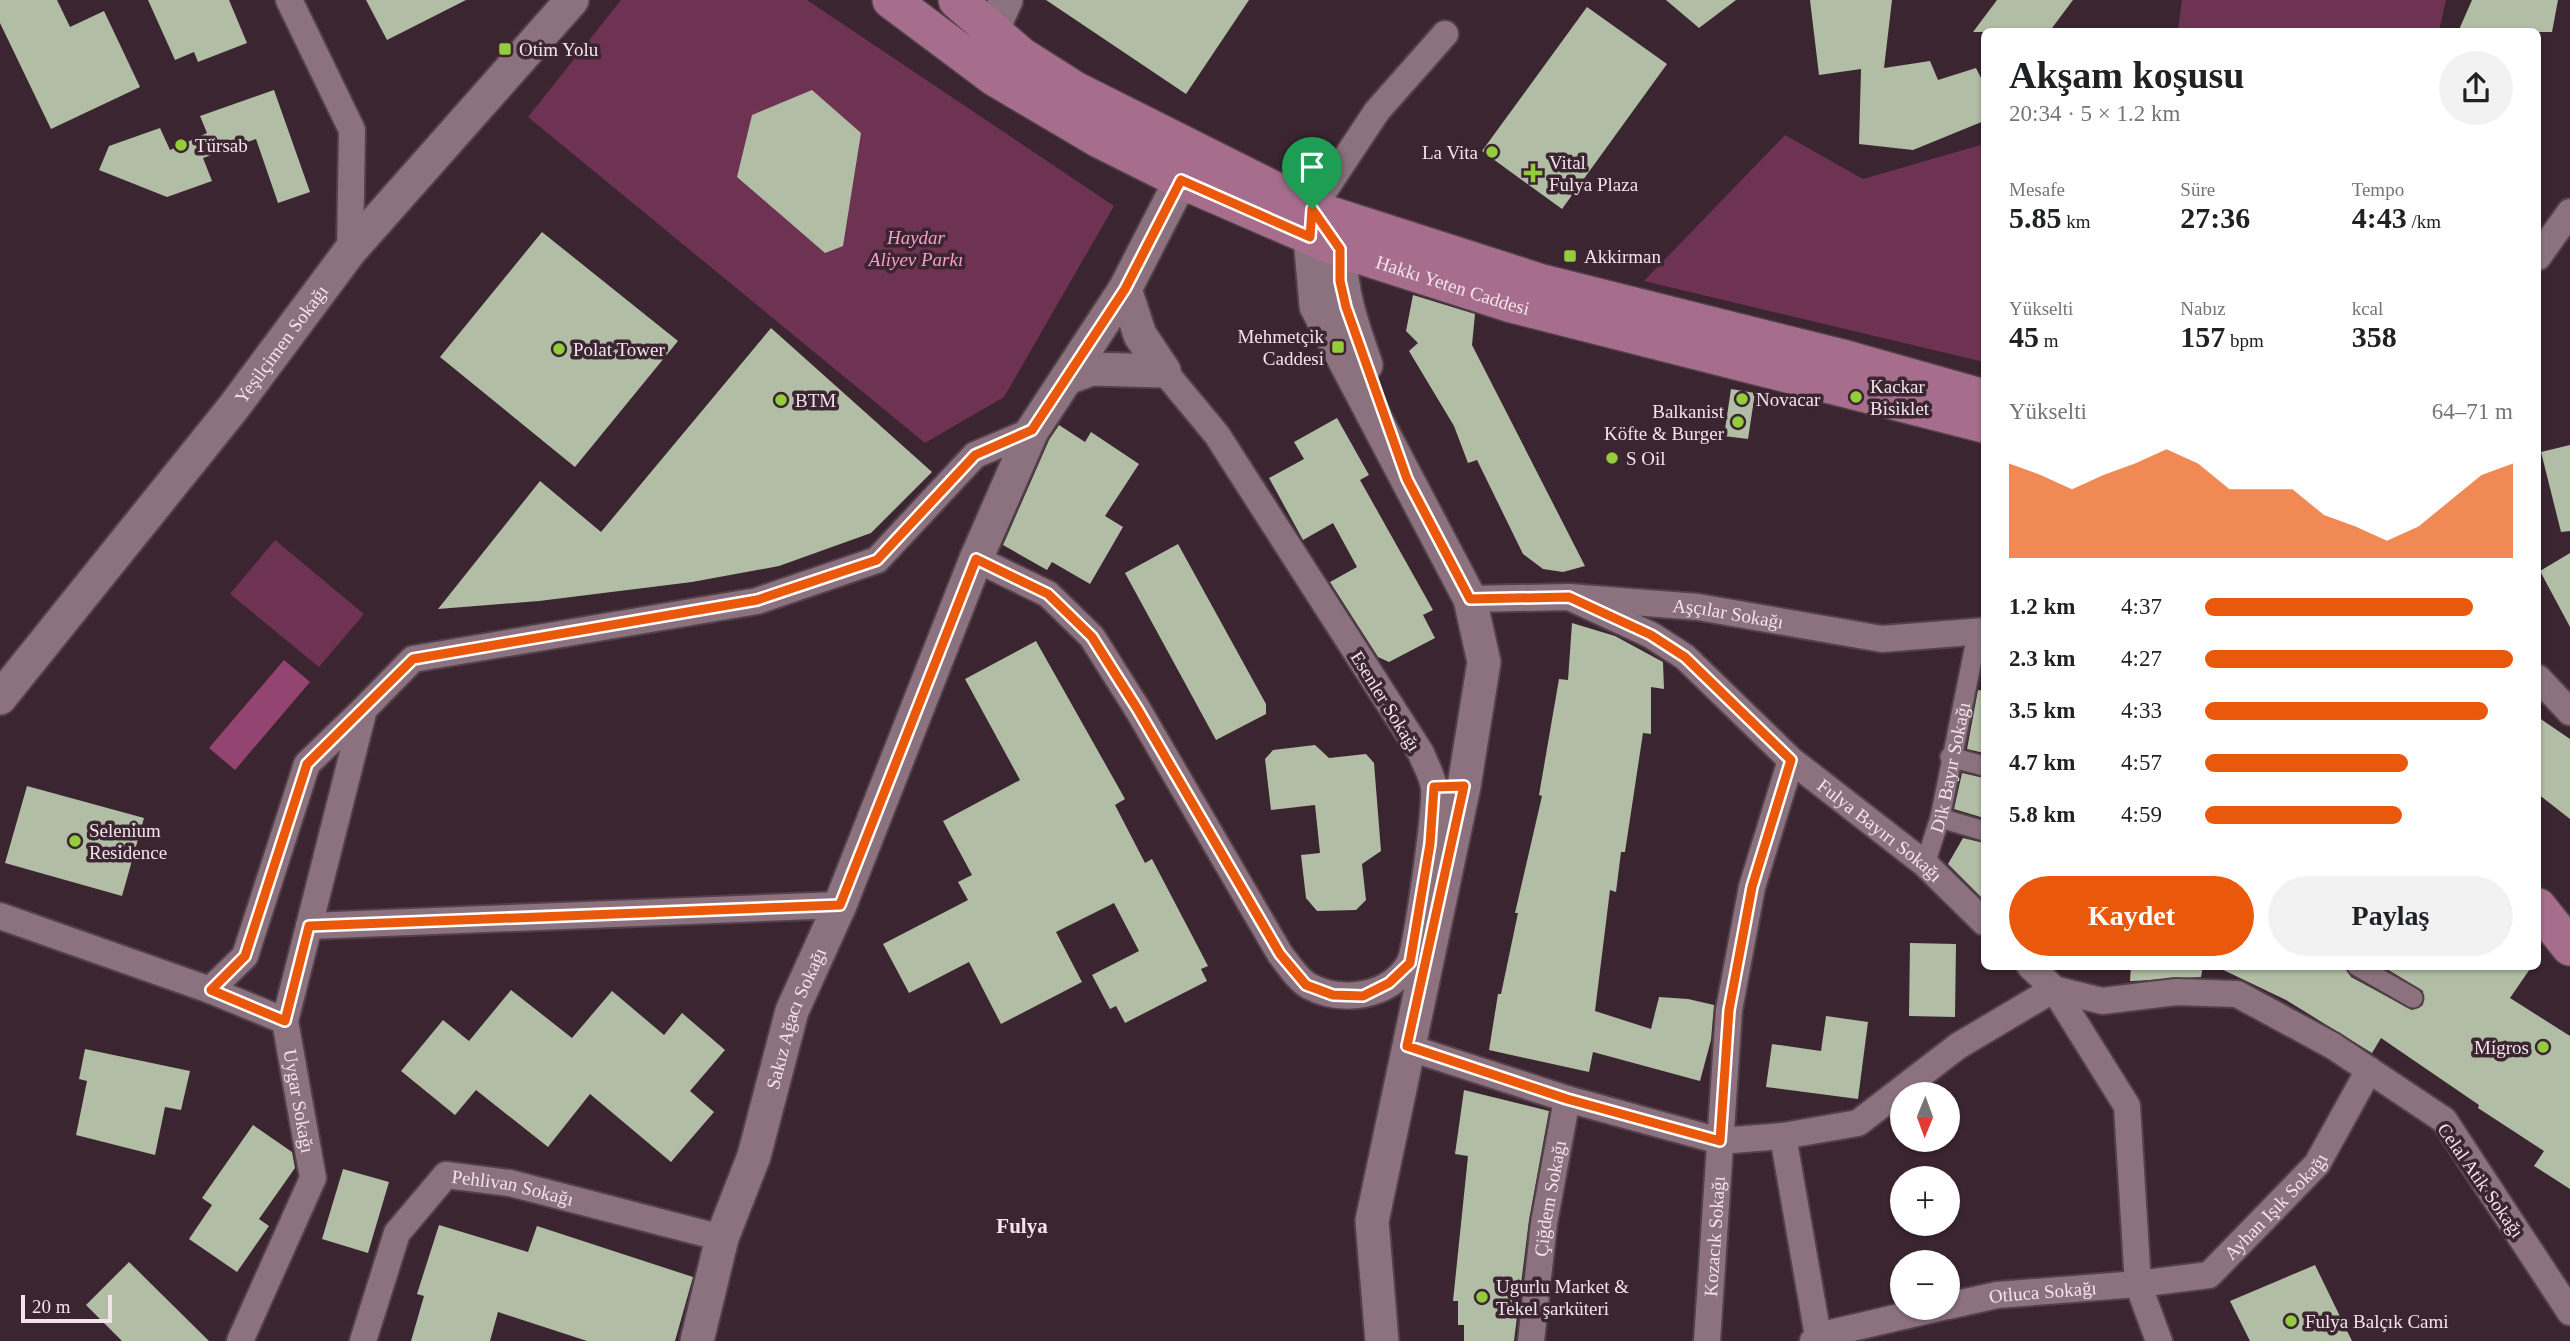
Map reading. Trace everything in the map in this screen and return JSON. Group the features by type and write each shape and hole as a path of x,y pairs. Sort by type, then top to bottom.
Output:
{"main road":[{"name":"Hakkı Yeten Caddesi","path":"891,0 976,64 1099,139 1181,180 1508,303 1981,423"},
{"name":"Hakkı Yeten Caddesi","path":"957,0 999,16 1020,55 1075,90 1321,232 1542,283 1846,359 1981,397"},
{"path":"2541,911 2570,947"}],"street":[{"path":"289,0 352,130 350,251"},
{"name":"Yeşilçimen Sokağı","path":"0,698 233,408 350,251 572,0"},
{"path":"976,64 999,16"},
{"path":"1382,1341 1372,1221 1407,1046 1449,787 1484,662 1470,599 1407,479 1321,232 1377,111 1444,34"},
{"name":"Sakız Ağacı Sokağı","path":"697,1341 722,1238 754,1156 792,1011 840,905 976,559 1032,430 1125,289 1181,180"},
{"path":"2541,253 2570,212"},
{"path":"1125,289 1140,335 1164,371"},
{"path":"1067,378 1092,369 1164,371"},
{"name":"Esenler Sokağı","path":"976,559 1048,594 1092,637 1138,710 1280,954 1306,985 1333,995 1363,996 1389,983 1410,963 1430,844 1449,787 1421,753 1217,435 1164,371"},
{"path":"211,990 245,956 307,764 413,659 757,600 877,560 975,455 1032,430"},
{"name":"Aşçılar Sokağı","path":"1470,599 1569,597 1698,607 1882,639 1981,631"},
{"name":"Fulya Bayırı Sokağı","path":"1569,597 1651,635 1685,657 1791,760 1924,864 1981,919"},
{"name":"Dik Bayır Sokağı","path":"1924,864 1940,818 1950,757 1981,631"},
{"path":"2541,681 2570,712"},
{"path":"285,1021 364,709"},
{"path":"1950,757 1981,764"},
{"name":"Kozacık Sokağı","path":"1707,1341 1729,1010 1752,887 1791,760"},
{"path":"1940,818 1981,830"},
{"path":"309,926 840,905"},
{"name":"Uygar Sokağı","path":"0,916 211,990 285,1021 313,1178 240,1341"},
{"path":"2034,970 2054,989 2127,1107 2138,1284 2159,1341"},
{"path":"2364,970 2413,998"},
{"path":"1407,1046 1567,1099 1720,1141 1783,1136 1858,1123 1958,1046 2054,989"},
{"name":"Celal Atik Sokağı","path":"2054,989 2102,1001 2176,992 2237,993 2333,1046 2444,1120 2570,1312"},
{"name":"Ayhan Işık Sokağı","path":"2138,1284 2209,1275 2317,1164 2369,1070"},
{"name":"Çiğdem Sokağı","path":"1531,1341 1544,1223 1567,1099"},
{"path":"1783,1136 1815,1339 1874,1332 1907,1320"},
{"name":"Pehlivan Sokağı","path":"363,1341 397,1233 446,1175 510,1184 722,1238"},
{"name":"Otluca Sokağı","path":"1960,1303 1997,1295 2138,1284"}],"green space":[{"name":"Haydar Aliyev Parkı","path":"621,0 807,0 1114,206 1004,397 925,443 528,117"},
{"path":"2182,0 2446,0 2440,28 2178,28"},
{"path":"1785,135 1863,179 1981,145 1981,361 1644,281"},
{"path":"275,540 364,614 319,667 230,594"}],"shaded area":[{"path":"284,660 310,682 235,770 209,748"}],"building":[{"path":"0,0 57,0 70,27 104,11 140,87 51,129 0,23"},
{"path":"148,0 229,0 247,43 198,62 194,52 175,60"},
{"path":"366,0 466,0 387,40"},
{"path":"1046,0 1249,0 1186,94"},
{"path":"1666,0 1736,0 1699,28"},
{"path":"1810,0 1892,0 1884,68 1930,61 1938,80 1976,68 1981,78 1981,122 1913,150 1859,144 1861,69 1819,75"},
{"path":"1997,0 2073,0 2052,28 1981,28 1981,32 1973,32"},
{"path":"2472,0 2558,0 2552,32 2541,32 2541,28 2460,28"},
{"path":"1587,7 1667,64 1562,209 1482,151"},
{"name":"Türsab","path":"274,90 310,192 278,203 256,139 203,158 212,181 167,197 99,170 109,146 160,128 170,150 207,133 200,116"},
{"path":"812,90 861,133 843,246 825,253 737,177 752,115"},
{"name":"Polat Tower","path":"542,232 678,341 575,467 440,357"},
{"path":"1413,295 1475,314 1472,345 1585,566 1563,572 1543,569 1523,554 1477,460 1468,463 1454,426 1409,351 1418,343 1406,331"},
{"name":"BTM","path":"771,328 932,472 871,533 779,566 692,582 539,601 438,609 540,481 601,532"},
{"name":"Balkanist Köfte & Burger","path":"1731,389 1755,393 1748,439 1724,436"},
{"path":"1337,418 1369,475 1360,480 1433,610 1423,615 1435,638 1389,662 1378,657 1330,582 1357,567 1333,523 1303,540 1269,478 1304,459 1294,442"},
{"path":"1059,425 1085,442 1091,432 1139,464 1105,516 1123,527 1090,584 1052,562 1047,570 1003,545 1049,440"},
{"path":"2570,445 2570,531 2561,532 2541,452"},
{"path":"1178,544 1266,704 1266,714 1216,740 1125,573"},
{"path":"2570,553 2570,627 2541,573"},
{"path":"1572,623 1615,636 1663,662 1664,689 1651,687 1651,734 1643,733 1625,852 1621,852 1616,892 1610,890 1595,1011 1651,1029 1659,997 1688,999 1714,1005 1711,1040 1700,1081 1593,1052 1589,1072 1489,1050 1498,994 1501,994 1518,913 1515,913 1542,796 1539,795 1559,679 1568,680"},
{"path":"1036,641 1125,799 1115,805 1145,863 1152,859 1208,966 1201,969 1207,981 1125,1023 1116,1006 1110,1009 1092,975 1139,951 1114,903 1056,932 1082,982 1001,1024 969,962 909,993 883,944 968,900 958,882 972,875 943,821 1020,780 965,679"},
{"path":"1978,690 1981,690 1981,752 1967,749"},
{"path":"2541,719 2570,739 2570,819 2541,796"},
{"path":"1315,745 1329,758 1366,754 1374,763 1381,851 1362,864 1366,900 1356,910 1317,911 1306,898 1301,855 1320,853 1315,805 1271,810 1265,759 1273,750"},
{"path":"1962,773 1981,777 1981,817 1954,809"},
{"name":"Selenium Residence","path":"27,786 144,818 122,896 5,863"},
{"path":"1963,838 1981,842 1981,897 1948,864"},
{"path":"1910,943 1956,944 1955,1017 1909,1016"},
{"path":"2131,970 2202,970 2201,977 2130,981"},
{"path":"2223,970 2347,970 2351,977 2412,1010 2423,1005 2423,991 2389,970 2529,970 2510,998 2570,1036 2570,1189 2534,1166 2544,1151 2478,1108 2479,1105 2381,1038 2372,1053 2286,1000"},
{"path":"511,990 572,1038 612,991 664,1035 682,1013 725,1050 690,1091 714,1112 671,1162 590,1094 548,1147 476,1090 455,1115 401,1071 443,1020 469,1041"},
{"path":"1826,1016 1868,1022 1858,1099 1766,1087 1772,1044 1821,1051"},
{"path":"85,1049 190,1071 181,1110 165,1107 155,1155 76,1135 87,1081 79,1079"},
{"path":"1464,1090 1549,1111 1529,1220 1514,1341 1464,1341 1464,1325 1458,1325 1458,1301 1453,1301 1468,1156 1455,1154"},
{"path":"253,1125 292,1152 295,1168 259,1219 269,1226 237,1272 189,1239 212,1205 202,1198"},
{"path":"343,1169 389,1182 368,1253 322,1239"},
{"path":"439,1225 528,1252 537,1226 693,1277 675,1341 587,1341 498,1312 490,1341 411,1341 424,1296 417,1294"},
{"path":"129,1262 209,1341 122,1341 86,1305"},
{"name":"Fulya Balçık Cami","path":"2315,1265 2352,1341 2250,1341 2230,1301"}],"place":[{"name":"Otim Yolu","path":"505,49"},
{"name":"Türsab","path":"181,145"},
{"name":"La Vita","path":"1492,152"},
{"name":"Vital Fulya Plaza","path":"1533,173"},
{"name":"Akkirman","path":"1570,256"},
{"name":"Mehmetçik Caddesi","path":"1338,347"},
{"name":"Polat Tower","path":"559,349"},
{"name":"Kackar Bisiklet","path":"1856,397"},
{"name":"Novacar","path":"1742,399"},
{"name":"BTM","path":"781,400"},
{"name":"Balkanist Köfte & Burger","path":"1738,422"},
{"name":"S Oil","path":"1612,458"},
{"name":"Selenium Residence","path":"75,841"},
{"name":"Migros","path":"2543,1047"},
{"name":"Ugurlu Market & Tekel şarküteri","path":"1482,1297"},
{"name":"Fulya Balçık Cami","path":"2291,1321"}],"district":[{"name":"Fulya","path":"1022,1226"}],"route":[{"path":"1181,180 1310,237 1312,209 1340,249 1340,281 1346,307 1407,479 1470,599 1569,597 1651,635 1685,657 1791,760 1752,887 1729,1010 1720,1141 1567,1099 1407,1046 1464,786 1434,787 1430,844 1410,963 1389,983 1363,996 1333,995 1306,985 1280,954 1138,710 1092,637 1048,594 976,559 840,905 309,926 285,1021 211,990 245,956 307,764 413,659 757,600 877,560 975,455 1032,430 1125,289 1181,180"}]}
